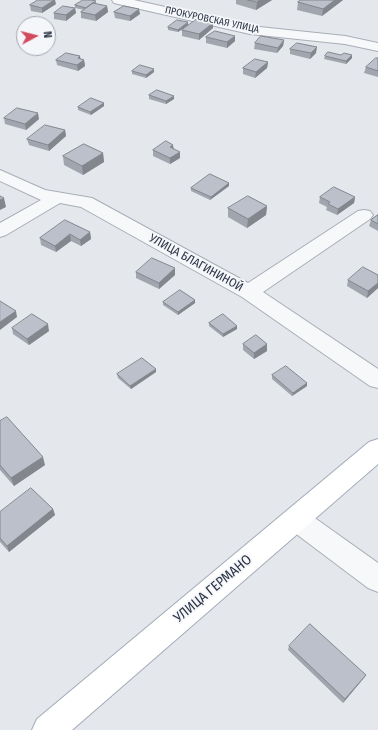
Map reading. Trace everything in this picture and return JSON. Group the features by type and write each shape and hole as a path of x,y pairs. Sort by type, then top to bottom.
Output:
{"main road":[{"name":"УЛИЦА ГЕРМАНО","path":"48,730 378,449"}],"street":[{"name":"ПРОКУРОВСКАЯ УЛИЦА","path":"118,0 250,30 345,40 378,46"},
{"name":"УЛИЦА БЛАГИНИНОЙ","path":"0,175 41,195 86,202 249,292 378,380"},
{"path":"0,232 57,198"},
{"path":"249,292 364,215"},
{"path":"296,518 378,579"}],"building":[{"path":"38,0 54,0 42,8 30,5"},
{"path":"83,0 96,1 86,8 75,5"},
{"path":"248,0 260,0 257,2"},
{"path":"301,0 335,0 323,9 298,2"},
{"path":"93,3 107,6 95,15 81,12"},
{"path":"63,6 75,8 66,15 54,13"},
{"path":"124,6 139,9 130,16 114,12"},
{"path":"197,19 213,23 199,34 182,30"},
{"path":"177,20 188,22 178,30 168,27"},
{"path":"215,31 235,36 227,42 206,37"},
{"path":"261,36 284,40 278,48 255,43"},
{"path":"297,43 317,47 311,53 290,49"},
{"path":"328,52 341,55 344,53 352,55 346,61 325,56"},
{"path":"66,53 80,56 78,58 84,60 77,65 56,60"},
{"path":"378,58 378,71 366,67"},
{"path":"255,59 268,62 256,72 243,68"},
{"path":"140,65 154,69 146,75 132,71"},
{"path":"157,90 174,96 166,101 149,95"},
{"path":"91,98 104,103 90,112 78,107"},
{"path":"17,108 38,113 25,124 4,118"},
{"path":"45,125 65,130 48,145 27,139"},
{"path":"166,141 173,145 170,147 180,152 170,158 153,150"},
{"path":"84,144 103,153 82,166 63,156"},
{"path":"210,174 229,183 211,197 191,188"},
{"path":"334,187 355,197 338,209 328,204 330,202 320,197"},
{"path":"248,196 267,206 248,219 228,208"},
{"path":"378,215 378,224 371,220"},
{"path":"65,220 90,232 80,240 70,234 55,246 40,238"},
{"path":"152,258 175,268 159,283 136,272"},
{"path":"363,267 378,275 378,283 368,291 348,280"},
{"path":"180,290 195,300 178,312 163,302"},
{"path":"0,301 16,311 0,322"},
{"path":"32,314 48,324 27,339 12,328"},
{"path":"223,314 237,326 223,334 209,323"},
{"path":"256,335 267,344 254,353 243,344"},
{"path":"142,358 156,369 130,386 117,374"},
{"path":"286,366 307,383 293,393 272,375"},
{"path":"7,417 43,457 11,478 0,465 0,421"},
{"path":"31,488 53,509 7,546 0,538 0,512"},
{"path":"310,624 366,675 345,699 289,646"}]}
